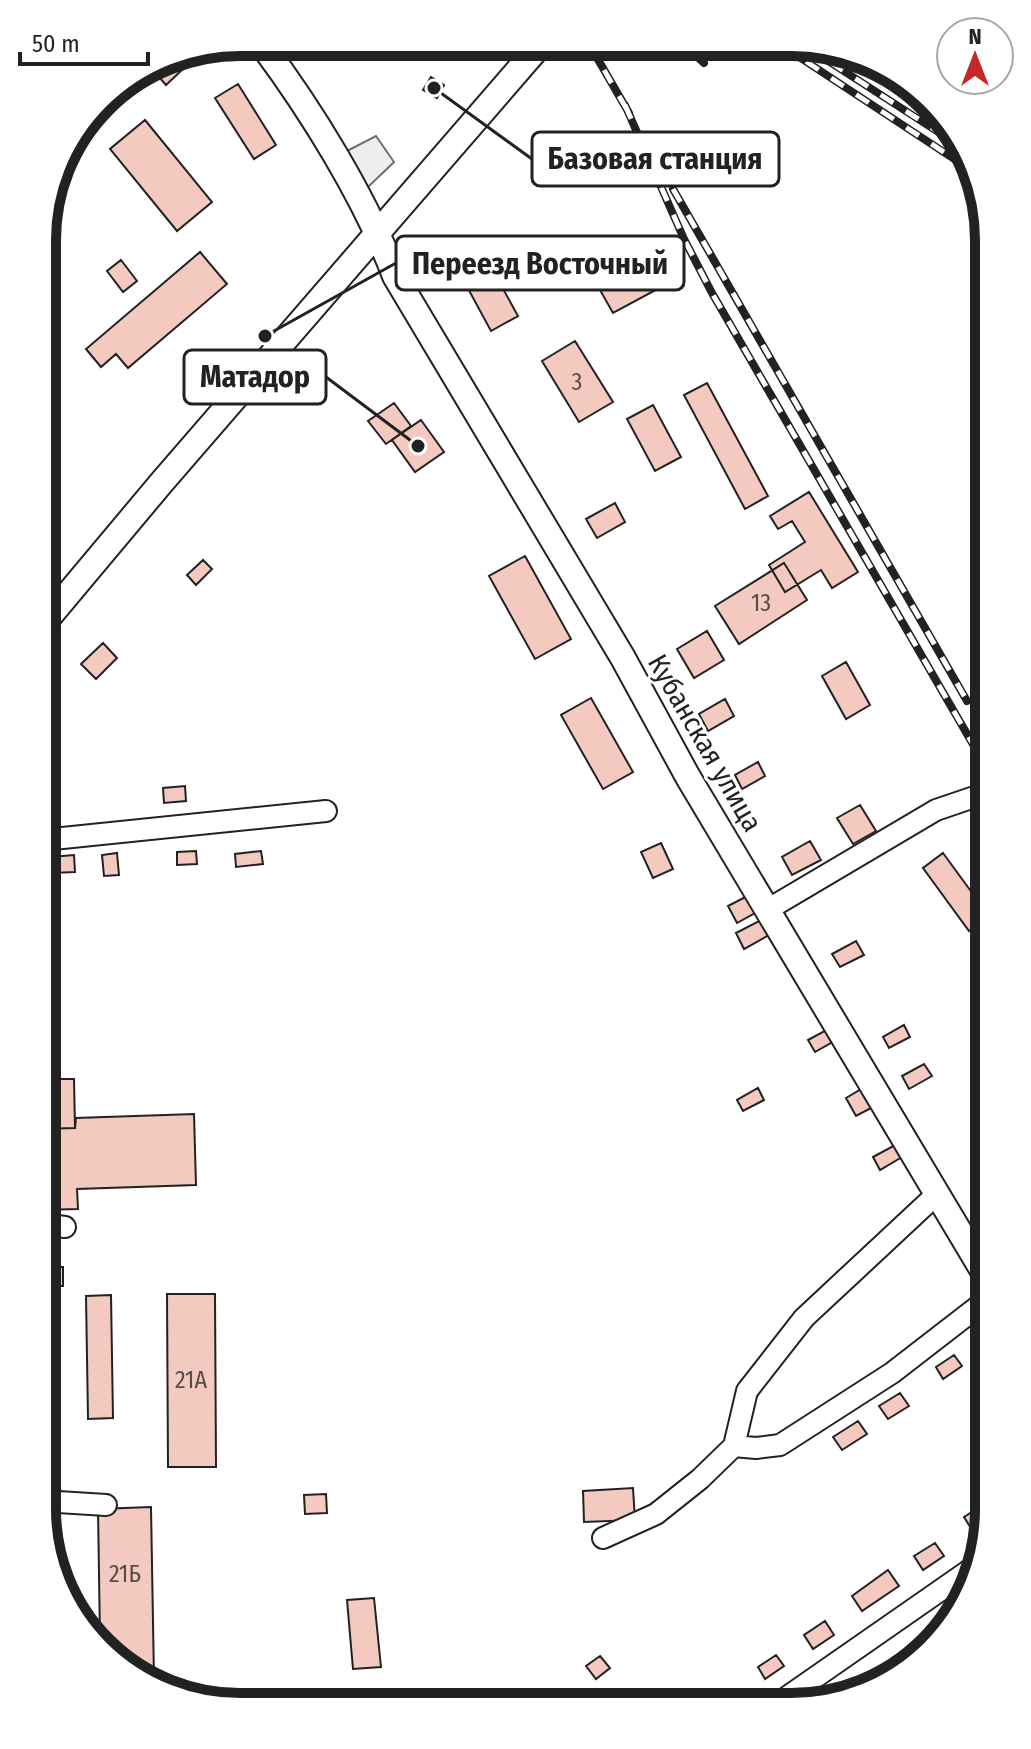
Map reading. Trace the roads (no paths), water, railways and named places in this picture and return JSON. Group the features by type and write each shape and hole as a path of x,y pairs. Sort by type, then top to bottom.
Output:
{"main road":[{"name":"Кубанская улица","path":"271,56 291,83 378,231 395,276 623,658 688,777 975,1258"},
{"path":"56,609 531,56"}],"street":[{"path":"767,910 936,810 975,797"},
{"path":"56,839 326,811"},
{"path":"603,1538 656,1514 700,1479 734,1446 747,1391 804,1318 937,1194"},
{"path":"56,1226 65,1227"},
{"path":"734,1446 756,1448 780,1445 892,1373 975,1309"},
{"path":"56,1501 106,1505"},
{"path":"793,1693 962,1575"}],"railway":[{"path":"596,56 629,113"},
{"path":"697,56 704,63"},
{"path":"799,57 957,161"},
{"path":"827,60 940,133"},
{"path":"625,105 684,239 712,293 975,748"},
{"path":"673,189 967,701"}],"place":[{"name":"Базовая станция","path":"434,88"},
{"name":"Переезд Восточный","path":"265,336"},
{"name":"Матадор","path":"418,446"}]}
